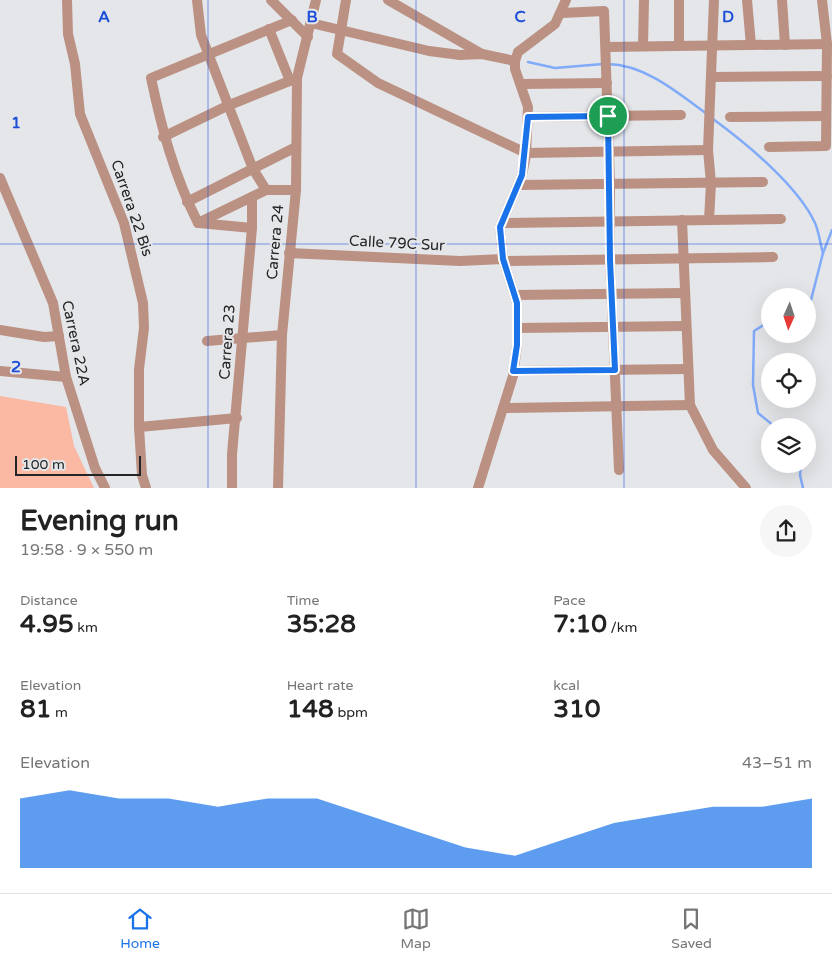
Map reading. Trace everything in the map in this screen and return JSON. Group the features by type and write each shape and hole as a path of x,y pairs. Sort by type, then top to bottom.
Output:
{"street":[{"name":"Carrera 22 Bis","path":"67,0 68,34 75,64 80,114 124,223 142,303 144,328 139,369 139,427 142,475 146,488"},
{"path":"198,0 201,35 253,169 266,190"},
{"path":"271,0 308,37"},
{"name":"Carrera 24","path":"278,488 282,335 296,190 293,80 308,37 316,0"},
{"path":"346,0 337,54 378,83 526,153 708,150"},
{"path":"388,0 482,54"},
{"path":"478,488 513,371 518,328 515,295 504,260 501,243 502,223 518,186 526,153 528,107 514,61 518,52 555,24 562,13 566,0"},
{"path":"643,46 644,0"},
{"path":"679,0 679,46"},
{"path":"709,220 711,183 708,150 714,0"},
{"path":"747,0 750,45"},
{"path":"782,0 785,45"},
{"path":"769,147 826,146 827,44 822,0"},
{"path":"562,13 604,11 610,184 611,294 619,470"},
{"path":"198,223 187,202 163,137 151,78 209,56 292,20"},
{"path":"311,24 429,51 460,55 482,54 514,61"},
{"path":"163,137 227,106 293,80 269,29"},
{"path":"606,47 827,44"},
{"path":"712,77 827,76"},
{"path":"522,84 607,83"},
{"path":"528,117 681,115"},
{"path":"730,117 826,116"},
{"path":"187,202 296,146"},
{"name":"Carrera 22A","path":"0,178 53,303 66,376 95,468 105,488"},
{"path":"518,186 763,182"},
{"path":"198,223 266,190 296,190"},
{"name":"Carrera 23","path":"232,488 232,454 252,228 252,198"},
{"path":"502,223 781,219"},
{"path":"682,220 690,405 713,450 746,488"},
{"path":"198,223 252,228"},
{"name":"Calle 79C Sur","path":"289,253 460,261 773,258"},
{"path":"515,295 685,293"},
{"path":"518,328 686,326"},
{"path":"0,330 44,337 60,336"},
{"path":"207,342 282,335"},
{"path":"513,371 688,369"},
{"path":"0,371 66,376"},
{"path":"503,408 690,405"},
{"path":"139,427 236,418"}],"shaded area":[{"path":"0,396 66,407 74,446 94,488 0,488"}],"waterway":[{"path":"528,62 555,68 603,64"},
{"path":"608,64 635,69 648,75 673,89 707,114"},
{"path":"713,119 770,166 797,195 815,223 823,253"},
{"path":"814,288 823,253 832,230"},
{"path":"761,327 754,331 753,385 758,413 764,418"},
{"path":"800,473 803,488"}],"route":[{"path":"608,116 610,260 615,370 513,371 516,362 518,328 517,303 503,259 500,227 522,175 526,155 528,117 608,116"}]}
